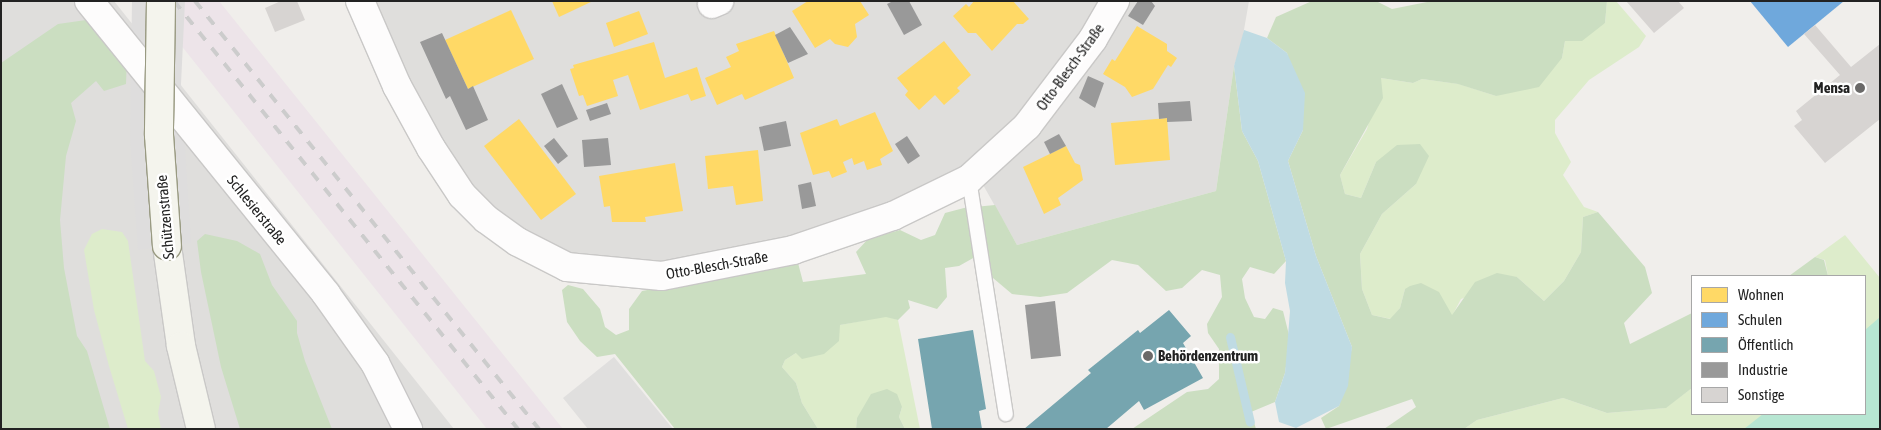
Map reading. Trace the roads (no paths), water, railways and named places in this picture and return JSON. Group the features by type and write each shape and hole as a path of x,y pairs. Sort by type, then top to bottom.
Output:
{"main road":[{"name":"Schützenstraße","path":"161,1 159,135 167,246 181,346 201,429"}],"street":[{"name":"Schlesierstraße","path":"89,1 326,294 375,363 408,429"},
{"name":"Otto-Blesch-Straße","path":"360,1 397,86 431,148 462,195 518,242 567,267 662,276 770,257 885,219 969,178 1028,126 1093,39 1115,1"}],"lane":[{"path":"969,178 1006,414"}],"water":[{"path":"1244,30 1267,38 1287,53 1305,93 1303,130 1288,161 1316,256 1352,347 1348,386 1339,406 1296,428 1279,422 1275,402 1285,373 1290,311 1285,283 1286,261 1258,161 1242,131 1234,66"}],"waterway":[{"path":"1230,337 1250,422"}],"railway":[{"path":"174,1 518,429"},
{"path":"195,1 539,429"}],"place":[{"name":"Mensa","path":"1860,88"},
{"name":"Behördenzentrum","path":"1148,356"}]}
